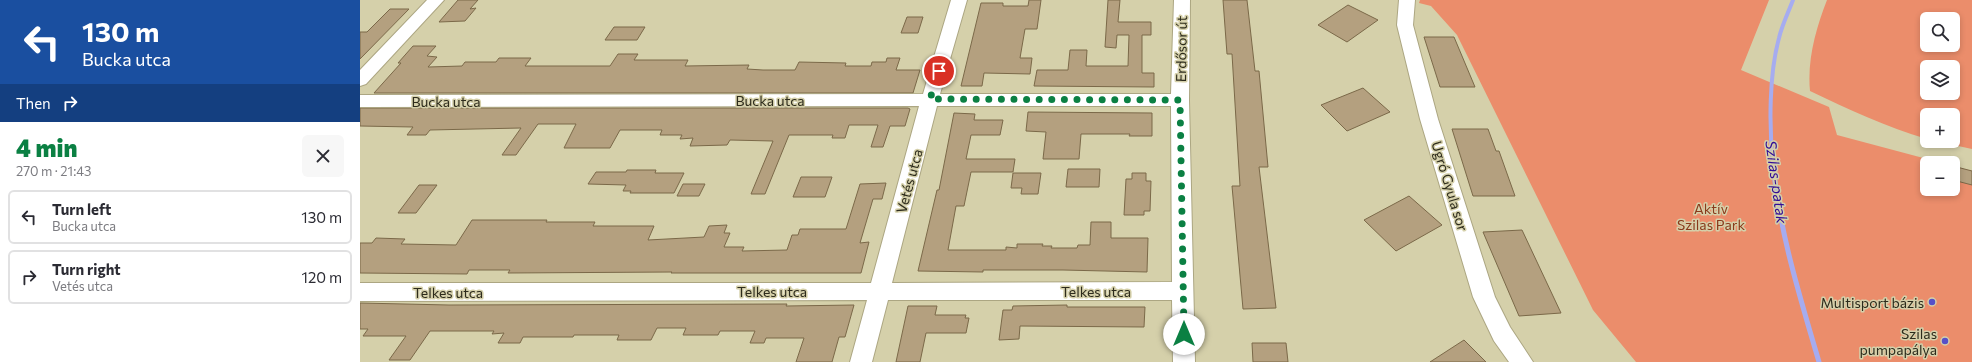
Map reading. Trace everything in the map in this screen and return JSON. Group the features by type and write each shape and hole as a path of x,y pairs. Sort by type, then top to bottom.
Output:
{"street":[{"path":"360,80 436,0"},
{"name":"Vetés utca","path":"861,362 930,99 959,0"},
{"name":"Erdősor út","path":"1182,0 1180,100 1184,362"},
{"name":"Ugró Gyula sor","path":"1407,0 1405,25 1429,119 1484,297 1502,334 1522,362"},
{"name":"Bucka utca","path":"360,101 930,99 1180,100"},
{"name":"Telkes utca","path":"360,292 881,290 1183,291"}],"green space":[{"name":"Aktív Szilas Park","path":"1420,0 1769,0 1741,70 1829,107 1837,135 1920,157 1920,196 1960,196 1960,168 1972,171 1972,362 1636,362 1593,310 1457,35 1431,6 1419,3"},
{"path":"1827,0 1972,0 1972,149 1960,146 1960,108 1920,108 1920,137 1853,111 1810,91 1809,79 1811,56 1816,33"}],"building":[{"path":"458,0 478,0 470,9 476,8 465,21 439,22"},
{"path":"1029,0 1041,0 1037,29 1025,29 1020,58 1032,58 1030,74 984,73 982,86 961,86 981,3 1003,3 1003,6 1028,6"},
{"path":"1108,0 1120,0 1118,22 1151,22 1151,35 1142,35 1142,73 1154,73 1154,87 1034,86 1037,70 1068,70 1070,50 1087,50 1086,66 1128,66 1129,35 1117,35 1116,48 1105,47"},
{"path":"1223,0 1247,0 1255,71 1259,71 1268,167 1259,167 1276,308 1243,309 1232,186 1240,186 1232,54 1227,54"},
{"path":"1348,5 1378,20 1347,42 1318,25"},
{"path":"390,9 409,9 360,59 360,32 367,32"},
{"path":"907,17 923,17 918,33 901,33"},
{"path":"614,27 645,27 637,40 605,40"},
{"path":"1424,37 1454,37 1475,87 1440,87"},
{"path":"413,46 436,46 427,56 437,57 428,67 462,66 465,62 496,62 499,58 531,58 525,66 610,66 618,54 638,54 634,60 688,60 685,66 749,65 747,69 763,70 795,70 799,62 846,63 845,66 871,66 872,62 886,62 887,58 900,58 896,70 920,70 913,93 374,93 401,63 398,63"},
{"path":"1363,88 1390,112 1347,131 1321,105"},
{"path":"360,108 910,109 905,126 890,126 883,147 871,147 878,125 849,125 845,138 832,138 833,135 789,135 765,194 751,194 773,141 730,140 727,145 690,146 693,138 680,139 682,135 660,135 662,130 620,130 610,148 564,148 576,124 538,124 516,155 502,155 521,128 430,130 426,135 407,135 413,127 360,126"},
{"path":"1028,112 1152,113 1152,136 1129,136 1130,134 1081,134 1079,159 1043,159 1046,132 1026,131"},
{"path":"954,113 975,114 974,120 1003,120 1000,135 971,135 966,159 1015,159 1013,172 971,172 964,206 956,206 948,250 1006,250 1006,247 1017,248 1017,244 1043,244 1042,246 1052,246 1051,248 1077,248 1078,245 1090,245 1091,222 1111,222 1111,238 1148,238 1147,272 1063,270 983,270 983,272 918,271 937,190 939,190"},
{"path":"1452,129 1488,129 1496,151 1499,151 1515,196 1473,196"},
{"path":"1960,168 1972,171 1972,185 1960,182"},
{"path":"1068,169 1100,169 1099,187 1066,187"},
{"path":"627,170 656,170 655,173 684,173 674,193 630,193 631,191 623,191 626,185 588,184 596,172 626,172"},
{"path":"1013,173 1041,173 1038,194 1021,194 1022,188 1011,188"},
{"path":"1132,173 1146,173 1146,181 1151,181 1150,211 1144,211 1144,215 1124,215 1126,179 1132,179"},
{"path":"801,177 832,177 825,197 793,197"},
{"path":"886,183 882,199 873,199 860,243 869,242 861,273 508,273 510,270 469,270 467,274 360,273 360,243 372,243 376,238 405,239 401,244 456,245 472,220 547,220 546,222 595,222 593,226 654,226 648,240 704,237 709,226 727,225 724,233 730,233 724,247 744,247 742,251 787,250 792,235 798,235 800,229 846,229 860,184"},
{"path":"683,184 705,184 699,196 677,196"},
{"path":"419,185 437,185 416,213 398,213"},
{"path":"1409,196 1442,225 1396,251 1364,220"},
{"path":"1522,230 1561,313 1519,316 1483,232"},
{"path":"360,303 449,305 854,305 845,337 839,337 832,362 796,362 804,338 766,338 764,343 750,343 755,331 720,331 718,335 683,335 686,328 657,328 651,340 617,340 619,335 574,335 573,337 523,337 520,343 498,343 504,333 492,334 494,331 430,331 410,360 389,360 406,336 363,336 368,329 360,329"},
{"path":"1067,305 1067,307 1145,307 1144,327 1020,326 1019,339 999,340 1003,310 1012,310 1013,306"},
{"path":"908,306 937,306 935,315 966,315 965,318 969,318 966,333 926,333 920,362 896,362"},
{"path":"1464,340 1486,362 1430,362"},
{"path":"1252,343 1286,343 1288,362 1253,362"}],"waterway":[{"name":"Szilas-patak","path":"1773,164 1771,134 1773,68 1780,33 1793,0"},
{"name":"Szilas-patak","path":"1773,163 1785,239 1819,362"}],"place":[{"name":"Multisport bázis","path":"1932,302"},
{"name":"Szilas pumpapálya","path":"1945,341"}],"route":[{"path":"939,71 930,99 1180,100 1184,334"}]}
